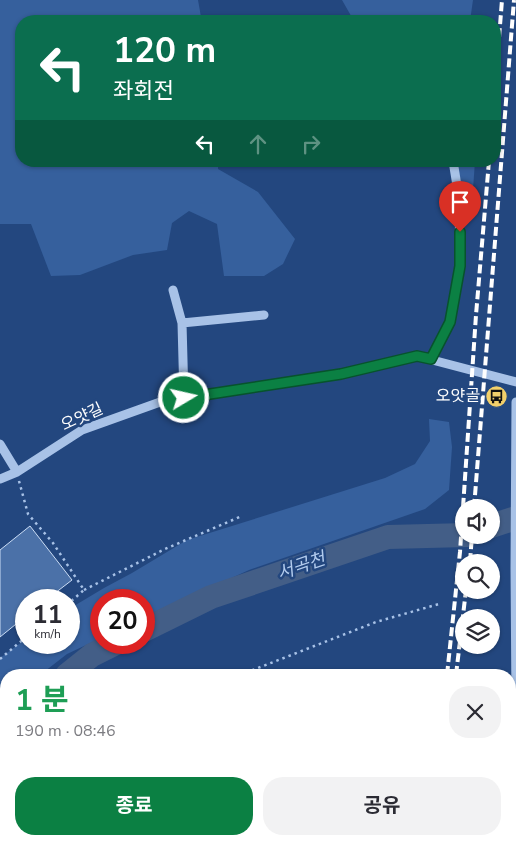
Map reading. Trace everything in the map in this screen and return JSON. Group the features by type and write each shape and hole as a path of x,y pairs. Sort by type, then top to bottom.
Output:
{"street":[{"path":"431,359 450,322 460,266 459,198 454,167"},
{"path":"172,290 182,323 184,398"},
{"path":"182,323 264,315"},
{"name":"오얏길","path":"0,479 17,472 82,430 163,401 341,374 417,356 516,382"},
{"path":"516,403 516,669"},
{"path":"0,444 17,472"}],"path":[{"path":"17,472 28,514 53,543 84,590"},
{"path":"80,593 165,549 242,516"},
{"path":"255,669 376,622 439,604"},
{"path":"0,659 15,646"}],"shaded area":[{"path":"0,0 198,0 201,15 15,15 15,167 218,167 218,169 258,192 295,239 283,264 264,276 224,276 217,224 189,211 172,223 167,250 133,255 80,275 51,276 31,224 0,224"},
{"path":"342,0 473,0 471,15 351,15"},
{"path":"457,167 475,167 472,204 466,204"},
{"path":"429,419 449,422 452,447 449,490 425,509 249,570 155,613 155,589 102,589 187,540 385,478 415,464 430,441"},
{"path":"90,596 90,643 80,648 80,602"},
{"path":"15,647 15,654 67,654 48,669 0,669 0,658"}],"building":[{"path":"30,526 72,580 60,589 15,589 15,625 0,637 0,550"}],"waterway":[{"name":"서곡천","path":"500,523 516,518"},
{"name":"서곡천","path":"155,625 211,597 388,537 455,535"},
{"name":"서곡천","path":"74,669 94,654"}],"railway":[{"path":"501,15 502,0"},
{"path":"501,165 514,0"},
{"path":"448,669 460,552 476,315 488,167"},
{"path":"475,499 501,167"},
{"path":"471,544 471,554"},
{"path":"457,669 465,599"}],"place":[{"name":"오얏골","path":"496,396"}],"route":[{"path":"184,398 341,374 417,356 431,359 450,322 460,266 460,232"}]}
